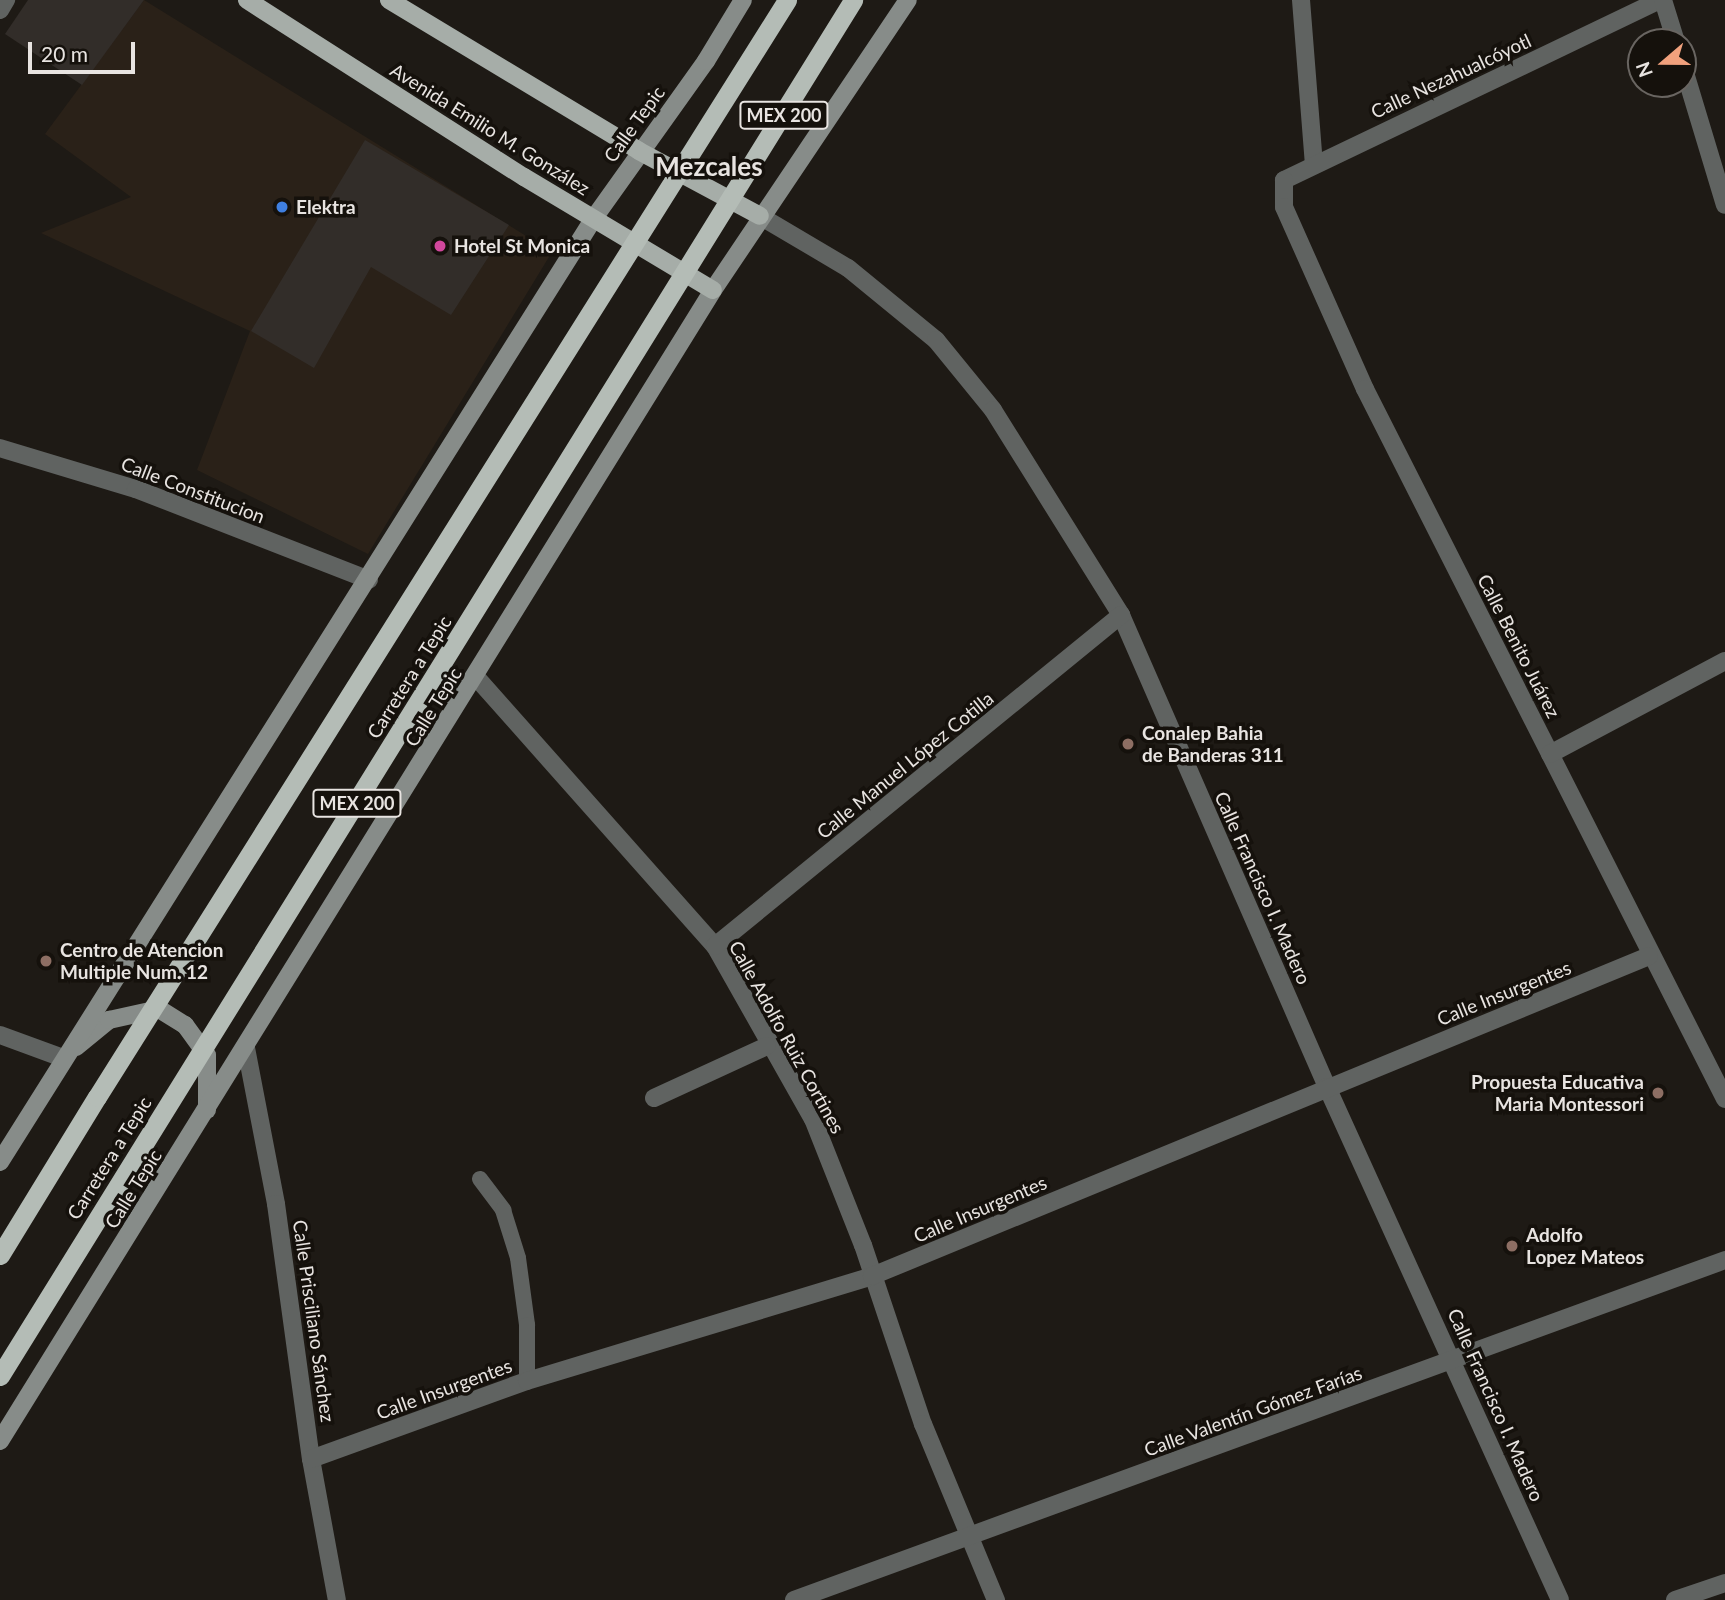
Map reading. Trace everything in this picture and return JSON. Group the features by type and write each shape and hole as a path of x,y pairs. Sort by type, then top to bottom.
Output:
{"highway":[{"name":"MEX 200","path":"0,1255 787,0"},
{"name":"Carretera a Tepic","path":"0,1376 853,0"}],"main road":[{"name":"Avenida Emilio M. González","path":"247,0 713,290"},
{"path":"389,0 639,151 760,216"},
{"name":"Calle Tepic","path":"0,1162 63,1058 369,580 594,218 639,151 706,61 743,0"},
{"name":"Calle Tepic","path":"0,1441 476,677 713,290 760,216 908,0"},
{"path":"63,1058 109,1020 159,1009 185,1025 207,1055 207,1110"}],"street":[{"path":"0,10 6,0"},
{"path":"1301,0 1314,164"},
{"path":"1662,0 1671,28"},
{"name":"Calle Nezahualcóyotl","path":"1284,207 1284,180 1662,0"},
{"path":"1693,98 1725,205"},
{"name":"Calle Benito Juárez","path":"1284,207 1365,389 1550,754 1649,957 1725,1099"},
{"name":"Calle Francisco I. Madero","path":"760,216 848,268 936,340 993,410 1121,615 1327,1087 1454,1361 1560,1600"},
{"name":"Calle Constitucion","path":"0,448 136,489 369,580"},
{"name":"Calle Manuel López Cotilla","path":"715,946 1121,615"},
{"path":"1550,754 1725,661"},
{"name":"Calle Adolfo Ruiz Cortines","path":"476,677 715,946 767,1046 813,1119 873,1276 923,1424 971,1534 996,1600"},
{"name":"Calle Insurgentes","path":"311,1459 527,1381 873,1276 1327,1087 1649,957"},
{"path":"0,1035 63,1058"},
{"path":"654,1098 767,1046"},
{"name":"Calle Prisciliano Sánchez","path":"246,1048 276,1204 311,1459 337,1600"},
{"name":"Calle Valentín Gómez Farías","path":"794,1600 1725,1260"},
{"path":"1675,1600 1725,1583"}],"lane":[{"path":"480,1179 503,1210 518,1258 527,1325 527,1381"}],"shaded area":[{"path":"144,0 552,252 368,554 197,470 250,331 41,233 131,197 45,134"}],"building":[{"path":"28,0 144,0 82,85 5,34"},
{"path":"365,140 509,225 451,315 371,267 314,368 251,331"}],"place":[{"name":"Elektra","path":"282,207"},
{"name":"Hotel St Monica","path":"440,246"},
{"name":"Conalep Bahia de Banderas 311","path":"1128,744"},
{"name":"Centro de Atencion Multiple Num. 12","path":"46,961"},
{"name":"Propuesta Educativa Maria Montessori","path":"1658,1093"},
{"name":"Adolfo Lopez Mateos","path":"1512,1246"}],"district":[{"name":"Mezcales","path":"709,167"}]}
